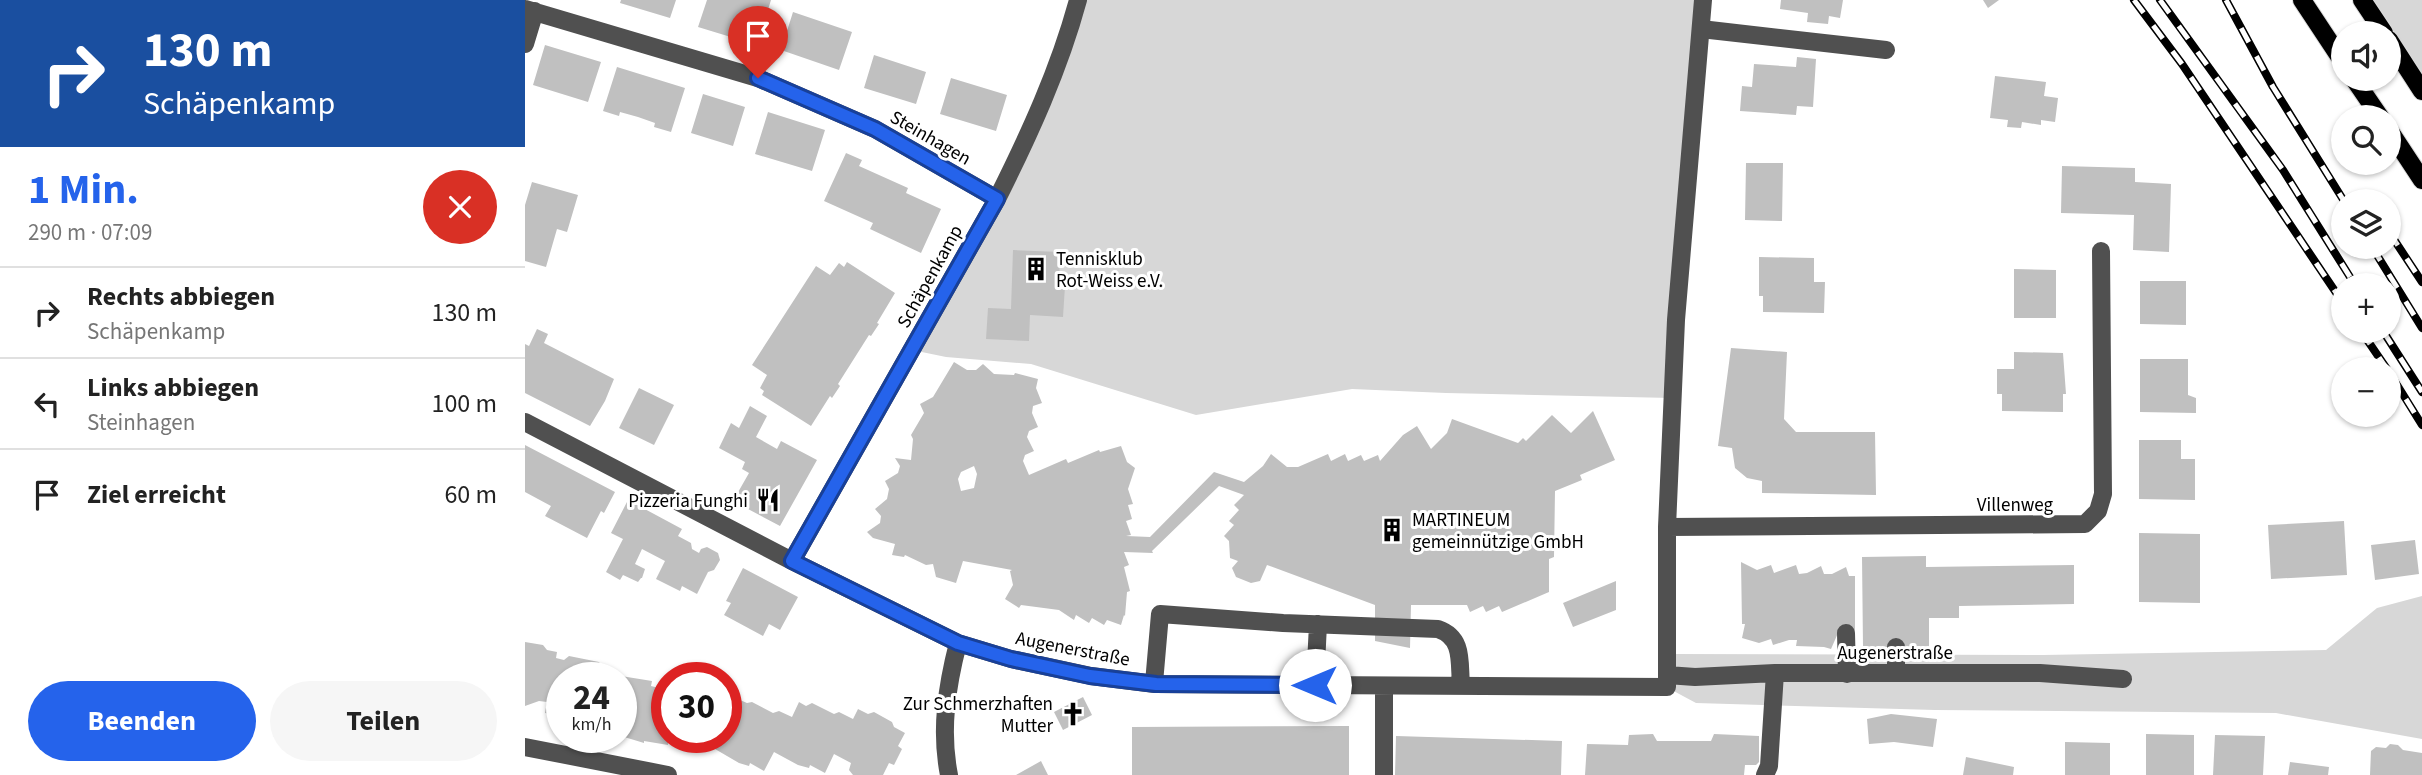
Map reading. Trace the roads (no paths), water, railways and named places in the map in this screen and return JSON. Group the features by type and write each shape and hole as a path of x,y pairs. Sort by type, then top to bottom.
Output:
{"main road":[{"path":"2302,0 2331,44"},
{"path":"2362,0 2376,21"},
{"path":"2401,59 2422,91"},
{"path":"2401,148 2422,180"}],"street":[{"name":"Schäpenkamp","path":"792,561 997,199 1028,138 1052,79 1078,0"},
{"path":"1667,681 1667,527 1676,320 1703,0"},
{"name":"Steinhagen","path":"530,10 758,78 875,129 997,199"},
{"path":"525,44 530,10"},
{"path":"1701,29 1886,50"},
{"name":"Villenweg","path":"1667,527 2085,524 2098,511 2103,494 2101,251"},
{"name":"Augenerstraße","path":"525,422 792,561 958,643 1011,659 1090,676 1154,683 1384,687 1667,681 1775,673 2040,673 2123,679"},
{"path":"1154,683 1160,614 1437,629 1449,632 1458,646 1461,686"},
{"path":"1315,685 1318,624"},
{"path":"1846,633 1847,674"},
{"path":"949,775 946,758 947,689 958,643"},
{"path":"1896,647 1896,673"},
{"path":"1765,775 1769,766 1775,673"},
{"path":"1384,687 1384,775"},
{"path":"525,747 668,775"}],"railway":[{"path":"2134,0 2182,64 2331,285"},
{"path":"2160,0 2283,170 2347,273"},
{"path":"2226,0 2273,87 2337,189"},
{"path":"2401,250 2422,282"},
{"path":"2379,259 2422,328"},
{"path":"2369,343 2379,357"},
{"path":"2391,343 2422,392"},
{"path":"2401,391 2422,425"}],"place":[{"name":"Tennisklub Rot-Weiss e.V.","path":"1036,269"},
{"name":"Pizzeria Funghi","path":"768,500"},
{"name":"MARTINEUM gemeinnützige GmbH","path":"1392,530"},
{"name":"Zur Schmerzhaften Mutter","path":"1073,714"}]}
